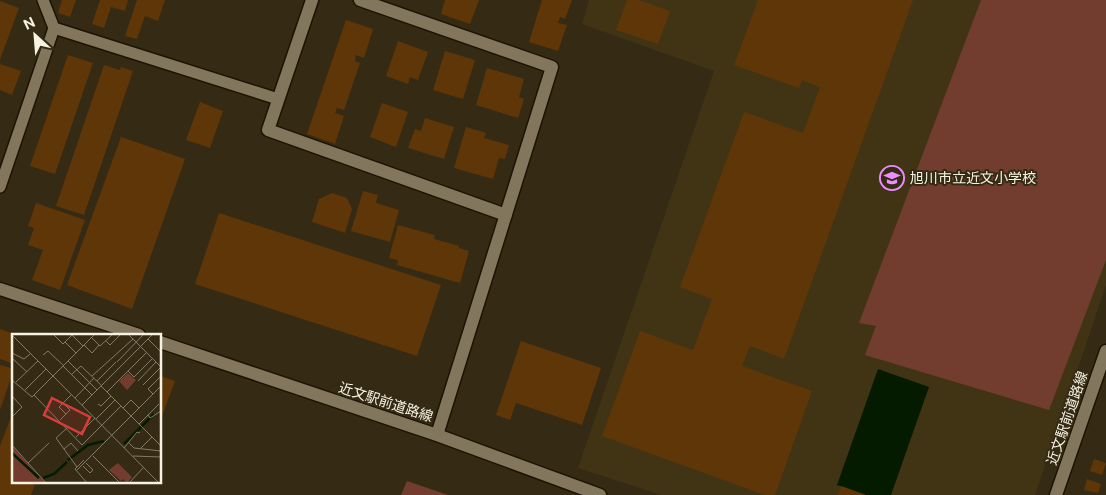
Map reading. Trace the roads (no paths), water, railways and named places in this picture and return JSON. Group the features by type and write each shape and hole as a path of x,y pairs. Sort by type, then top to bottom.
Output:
{"street":[{"path":"312,0 268,130 506,215"},
{"path":"360,0 552,67 437,434"},
{"path":"0,288 136,334"},
{"name":"近文駅前道路線","path":"161,342 437,434 600,495"},
{"name":"近文駅前道路線","path":"1056,495 1106,351"}],"lane":[{"path":"0,187 54,28 43,0"},
{"path":"54,28 278,99"}],"place":[{"name":"旭川市立近文小学校","path":"892,178"}]}
